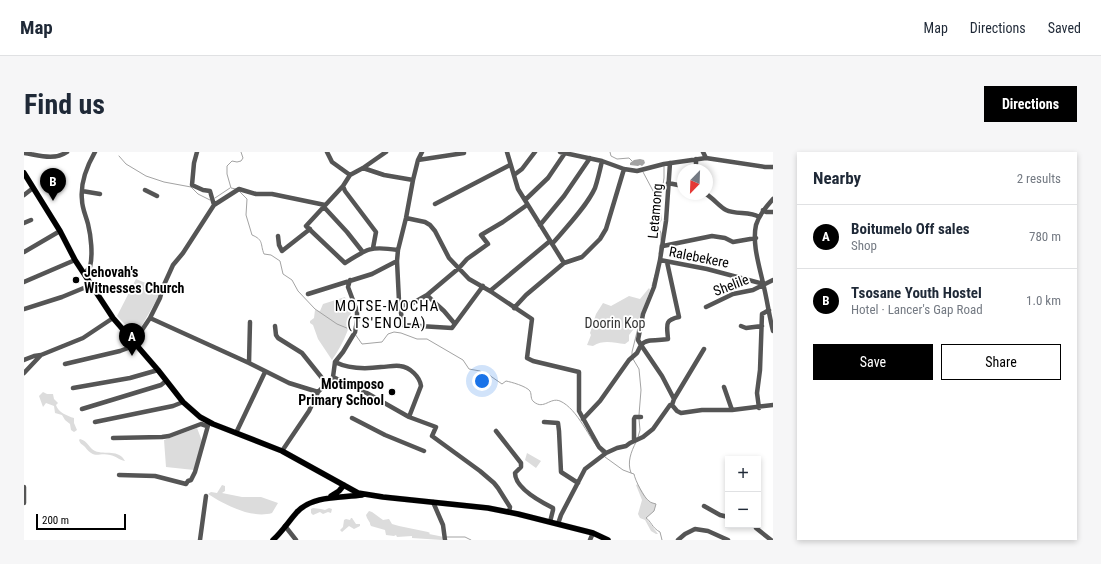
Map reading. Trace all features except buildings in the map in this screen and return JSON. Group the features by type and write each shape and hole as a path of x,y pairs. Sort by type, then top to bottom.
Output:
{"main road":[{"path":"24,173 60,232 75,260 114,318 183,402 208,424 282,451 358,493 488,508 593,533 608,540"},
{"path":"338,496 346,487"},
{"path":"329,498 346,487"},
{"path":"273,540 298,511 306,505 338,496 365,494"}],"street":[{"path":"24,153 46,157 64,154 67,152"},
{"path":"85,276 90,267 91,256 88,226 82,204 82,191 84,177 95,152"},
{"path":"197,152 194,163 192,185 203,190 210,191 214,205"},
{"path":"327,152 332,162 350,175"},
{"path":"386,152 350,175 343,186 306,226 345,263 362,251 373,248 398,250"},
{"path":"422,152 418,160 413,180 398,250 397,262 403,325 452,328 483,286"},
{"path":"507,152 518,189 564,263"},
{"path":"514,174 522,169 535,152"},
{"path":"703,152 706,158"},
{"path":"418,160 464,153"},
{"path":"400,306 413,303 427,295 459,268 467,259 488,244 481,235 503,222 526,202 548,178 563,153 590,158 624,169 637,171 670,163 706,158 773,167"},
{"path":"540,225 564,196 590,158"},
{"path":"696,159 696,164"},
{"path":"490,291 551,243 575,217 594,190 602,161"},
{"name":"Letamong","path":"660,260 666,221 670,163"},
{"path":"435,204 510,165"},
{"path":"363,168 384,175 413,180"},
{"path":"514,308 526,295 564,263 582,257 603,234 606,229 624,169"},
{"path":"668,183 677,185"},
{"path":"343,186 345,192 376,232 373,248"},
{"path":"24,195 34,188"},
{"path":"65,364 120,351 135,343 160,298 163,287 173,265 183,253 214,205 239,189 256,194 272,194 324,206 362,251"},
{"path":"145,190 157,196"},
{"path":"82,191 100,194"},
{"path":"713,198 724,209 738,214 747,214 759,217"},
{"path":"773,199 759,217 756,226 759,267 764,284 773,331"},
{"path":"764,210 766,212 773,212"},
{"path":"406,218 425,222 430,225 436,231 449,258 469,279 483,286 532,319 527,358 533,361 579,372 579,411 603,454"},
{"path":"24,224 31,220"},
{"path":"278,236 279,245 282,251 310,229"},
{"path":"24,252 60,232"},
{"path":"663,246 712,236 718,236 734,242 756,238"},
{"path":"24,282 75,260"},
{"name":"Ralebekere","path":"641,345 638,340 641,323 654,287 660,260 713,270 764,284"},
{"path":"308,294 377,272 397,262"},
{"path":"583,419 600,401 629,360 637,353 644,342 648,340 668,339 666,326 668,322 672,318 679,317 667,262"},
{"path":"282,451 309,411 318,392 332,377 336,362 352,337 357,321 357,311 354,299 348,287 350,280"},
{"path":"764,284 773,280"},
{"name":"Shelile","path":"706,307 733,294 753,290 764,284"},
{"path":"24,309 62,297 91,285"},
{"path":"427,295 455,324"},
{"path":"759,408 757,393 760,370 762,314 769,310"},
{"path":"24,360 41,355 83,338 114,318"},
{"path":"150,318 289,383 318,392"},
{"path":"249,363 250,322"},
{"path":"275,326 276,336 302,353 326,383"},
{"path":"741,326 746,328 762,326"},
{"path":"641,345 662,376 674,399"},
{"path":"558,524 561,515 585,469 603,454 626,446 643,437 653,429 670,405 672,405 674,399 704,349"},
{"path":"24,373 41,355"},
{"path":"336,362 355,368 400,366 411,371 420,382 421,386 410,417"},
{"path":"73,388 130,378 158,370"},
{"path":"236,433 265,372"},
{"path":"332,377 365,392 410,417 436,427 432,436 494,483 510,507 509,512"},
{"path":"82,409 161,385 166,381"},
{"path":"724,387 732,410"},
{"path":"95,422 173,406 183,402"},
{"path":"672,405 677,412 681,413 702,410 759,408 773,405"},
{"path":"634,441 634,419 635,417 641,416"},
{"path":"352,418 385,435 424,451"},
{"path":"544,422 558,424 561,472 578,483"},
{"path":"113,438 169,436 201,424 208,424 195,472 191,480 186,484 155,476 119,475"},
{"path":"496,431 521,464 521,467 515,473 518,483 526,492 553,508 550,522"},
{"path":"24,487 24,503"},
{"path":"200,540 206,496"},
{"path":"433,502 443,525 445,540"},
{"path":"704,506 720,515 725,516"},
{"path":"285,526 296,540"},
{"path":"756,528 771,540"},
{"path":"678,540 685,534 695,529 708,531 728,540"},
{"path":"590,540 593,533"}],"green space":[{"path":"136,279 160,289 161,292 136,336 117,316"},
{"name":"Doorin Kop","path":"649,288 650,290 637,325 629,335 629,341 625,344 605,342 593,346 587,345 596,314 603,303 611,306 629,296 640,299"},
{"path":"345,297 351,312 350,324 342,344 332,360 318,339 310,321 314,318 315,310 320,311 323,304"},
{"path":"43,392 53,394 54,399 58,403 56,405 59,410 74,418 74,423 77,430 74,432 71,430 70,424 62,415 55,413 54,406 46,403 43,407 39,396"},
{"path":"197,428 202,441 194,470 166,467 164,440"},
{"path":"79,440 85,441 95,451 119,455 125,461 106,454 97,455 91,453 81,443"},
{"path":"527,453 541,461 536,468 525,460"},
{"path":"638,484 648,501 656,504 654,511 646,518 658,534 651,531 645,520 640,518 638,514 642,500 636,485"},
{"path":"222,485 225,486 225,491 222,493 242,497 261,497 278,503 272,513 247,513 208,494 211,492 217,493"},
{"path":"329,508 332,509 331,513 328,512 323,514 320,512 313,515 311,513 311,509 325,510"},
{"path":"369,511 383,520 389,519 392,524 444,537 442,540 412,538 412,536 397,537 396,535 386,535 385,530 371,526 366,515"},
{"path":"351,518 356,524 360,524 360,526 354,529 349,526 342,532 340,530 343,527 344,520 350,520"}],"shaded area":[{"path":"634,160 644,160 645,163 642,166 630,165 630,163"}],"waterway":[{"path":"236,189 231,188 227,174 227,166 232,161 241,161 243,158 241,152"},
{"path":"610,152 611,156 617,159 629,158 632,161"},
{"path":"119,156 126,164 146,176 164,182 191,187 198,194 210,200"},
{"path":"661,240 661,233 658,227 661,220 660,204 664,178 664,166"},
{"path":"643,172 660,204"},
{"path":"215,198 230,188"},
{"path":"239,191 247,199 246,215 252,235 260,241 264,254 271,255 280,261 283,274 292,280 298,291 315,309 337,324 354,331"},
{"path":"659,254 660,245"},
{"path":"652,286 655,275"},
{"path":"632,356 639,324"},
{"path":"355,334 362,344 382,342 388,334 394,332 417,339 427,339 463,360 469,369 480,371 489,375 502,384 506,381 525,387 530,391 533,401 538,404 541,405 556,400 560,401 578,417 602,453"},
{"path":"633,359 639,369 641,390 639,415"},
{"path":"638,437 640,430 639,419"},
{"path":"636,442 630,457 629,465 631,473 634,474 647,499 656,504 654,511 646,518 655,529 660,532 662,540"},
{"path":"605,457 623,470 631,473"},
{"path":"446,537 465,537 471,540"}],"place":[{"name":"Tsosane Youth Hostel","path":"53,201"},
{"name":"Jehovah's Witnesses Church","path":"76,280"},
{"name":"Boitumelo Off sales","path":"132,356"},
{"name":"Motimposo Primary School","path":"392,392"}],"district":[{"name":"MOTSE-MOCHA (TS'ENOLA)","path":"387,314"}]}
